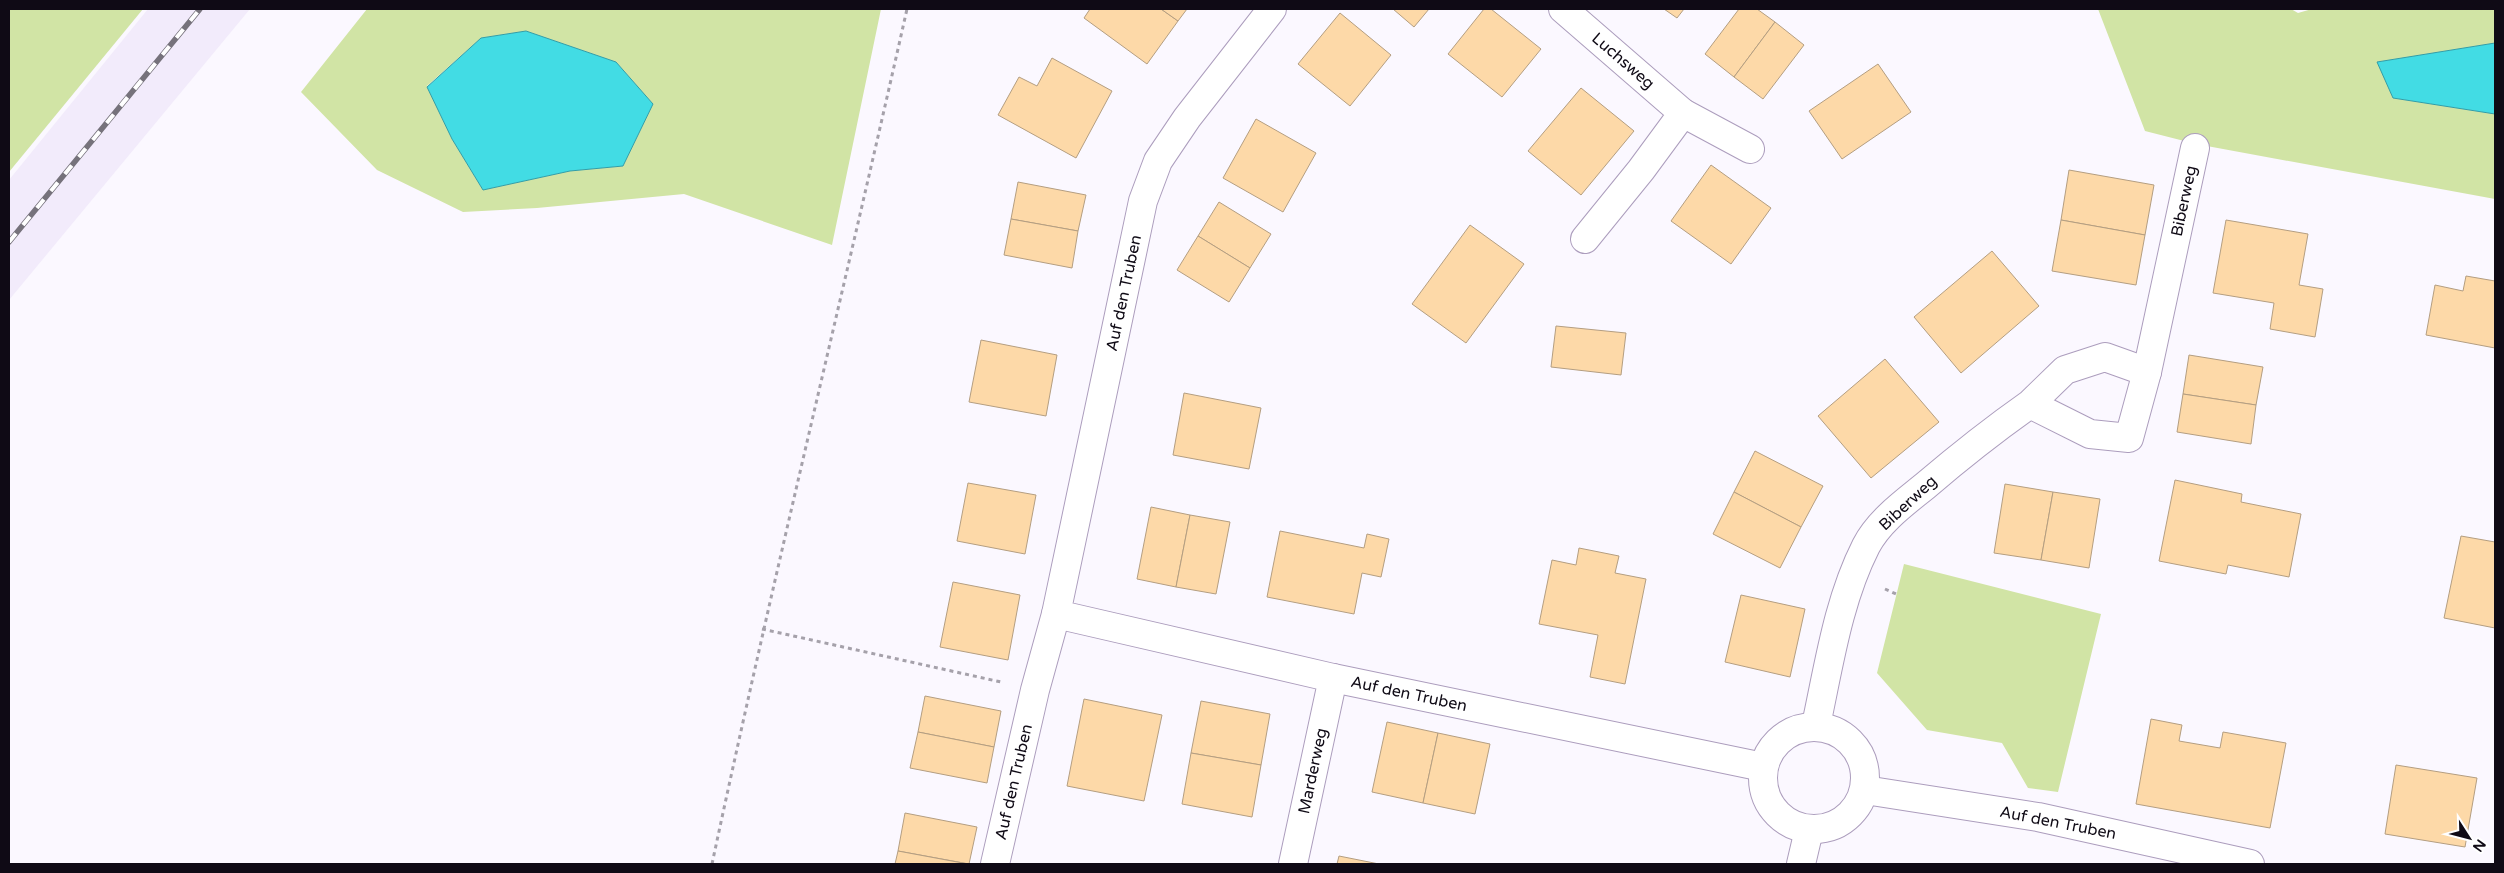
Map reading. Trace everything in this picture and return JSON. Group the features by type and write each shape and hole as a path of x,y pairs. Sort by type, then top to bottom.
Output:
{"street":[{"name":"Auf den Truben","path":"995,864 1035,690 1056,614 1143,201 1158,161 1187,118 1272,9"},
{"name":"Luchsweg","path":"1563,9 1684,113 1750,150"},
{"path":"1585,239 1642,170 1684,113"},
{"name":"Biberweg","path":"2030,404 2090,434 2129,438 2147,372 2195,148"},
{"name":"Biberweg","path":"1816,725 1840,614 1867,544 1891,514 1986,435 2030,404 2065,370 2105,357 2147,372"},
{"name":"Auf den Truben","path":"1056,614 1333,678 1763,767"},
{"name":"Marderweg","path":"1293,864 1333,678"},
{"path":"1816,725 1838,731 1856,746 1866,767 1864,790 1857,807 1844,820 1827,828 1809,830 1788,823 1772,808 1763,789 1763,767 1770,750 1782,737 1798,728 1816,725"},
{"name":"Auf den Truben","path":"1864,790 2038,817 2250,864"},
{"path":"1801,864 1809,830"}],"path":[{"path":"712,864 762,629 837,318 907,9"},
{"path":"762,629 1035,690"}],"shaded area":[{"path":"148,9 250,9 9,300 9,180"}],"green space":[{"path":"9,9 143,9 9,172"},
{"path":"367,9 881,9 832,245 684,194 537,208 463,212 377,170 301,92","holes":["526,31 616,62 653,104 623,166 570,171 483,190 452,139 427,86 481,38"]},
{"path":"2098,9 2291,9 2298,13 2312,9 2495,9 2495,43 2378,62 2393,98 2495,114 2495,199 2196,144 2145,131"},
{"path":"1904,564 2101,614 2058,792 2028,788 2002,743 1927,730 1877,673"}],"water":[{"path":"526,31 616,62 653,104 623,166 570,171 483,190 452,139 427,87 481,38"},
{"path":"2495,43 2495,114 2393,98 2377,62"}],"building":[{"path":"1090,9 1161,9 1178,21 1147,64 1084,18"},
{"path":"1161,9 1187,9 1178,21"},
{"path":"1393,9 1429,9 1414,27"},
{"path":"1484,9 1491,9 1541,49 1502,97 1448,54"},
{"path":"1664,9 1684,9 1677,18"},
{"path":"1739,9 1757,9 1775,22 1734,77 1705,54"},
{"path":"1340,13 1391,55 1350,106 1298,64"},
{"path":"1775,22 1804,45 1763,99 1734,77"},
{"path":"1052,58 1112,91 1076,158 998,115 1019,77 1037,86"},
{"path":"1878,64 1911,112 1842,159 1809,111"},
{"path":"1581,88 1634,131 1581,195 1528,151"},
{"path":"1256,119 1316,153 1283,212 1223,178"},
{"path":"1711,165 1771,208 1731,264 1671,221"},
{"path":"2069,170 2154,185 2145,235 2061,220"},
{"path":"1018,182 1086,195 1078,231 1011,219"},
{"path":"1219,202 1271,234 1250,268 1198,236"},
{"path":"1011,219 1078,231 1072,268 1004,255"},
{"path":"2061,220 2145,235 2136,285 2052,271"},
{"path":"2226,220 2308,234 2299,285 2323,289 2315,337 2270,329 2274,303 2213,293"},
{"path":"1470,225 1524,264 1466,343 1412,304"},
{"path":"1198,236 1250,268 1229,302 1177,270"},
{"path":"1992,251 2039,306 1961,373 1914,317"},
{"path":"2466,276 2495,281 2495,348 2426,335 2435,285 2463,291"},
{"path":"1556,326 1626,333 1621,375 1551,367"},
{"path":"981,340 1057,355 1046,416 969,402"},
{"path":"2189,355 2263,367 2256,405 2183,394"},
{"path":"1885,359 1939,422 1871,478 1818,416"},
{"path":"1184,393 1261,408 1249,469 1173,455"},
{"path":"2183,394 2256,405 2251,444 2177,432"},
{"path":"1755,451 1823,486 1801,527 1734,492"},
{"path":"2175,480 2242,494 2241,502 2301,514 2289,577 2228,565 2226,574 2159,561"},
{"path":"968,483 1036,495 1025,554 957,541"},
{"path":"2005,484 2053,492 2041,560 1994,553"},
{"path":"1734,492 1801,527 1780,568 1713,534"},
{"path":"2053,492 2100,499 2089,568 2041,560"},
{"path":"1151,507 1190,515 1176,587 1137,579"},
{"path":"1190,515 1230,522 1216,594 1176,587"},
{"path":"1280,531 1364,548 1367,534 1389,539 1381,577 1362,573 1354,614 1267,597"},
{"path":"2461,536 2495,542 2495,628 2444,618"},
{"path":"1579,548 1619,556 1615,573 1646,579 1625,684 1590,677 1598,635 1539,624 1552,560 1576,565"},
{"path":"953,582 1020,595 1008,660 940,647"},
{"path":"1741,595 1805,609 1790,677 1725,662"},
{"path":"925,696 1001,711 994,747 918,732"},
{"path":"1084,699 1162,715 1144,801 1067,786"},
{"path":"1201,701 1270,714 1261,765 1191,753"},
{"path":"2151,719 2182,725 2179,741 2220,748 2223,732 2286,743 2270,828 2136,804"},
{"path":"1387,722 1438,733 1423,803 1372,792"},
{"path":"918,732 994,747 987,783 910,768"},
{"path":"1438,733 1490,744 1475,814 1423,803"},
{"path":"1191,753 1261,765 1252,817 1182,804"},
{"path":"2396,765 2477,778 2465,847 2385,834"},
{"path":"905,813 977,827 969,864 898,851"},
{"path":"898,851 968,864 895,864"},
{"path":"1339,856 1379,864 1337,864"}],"railway":[{"path":"9,242 200,9"}]}
